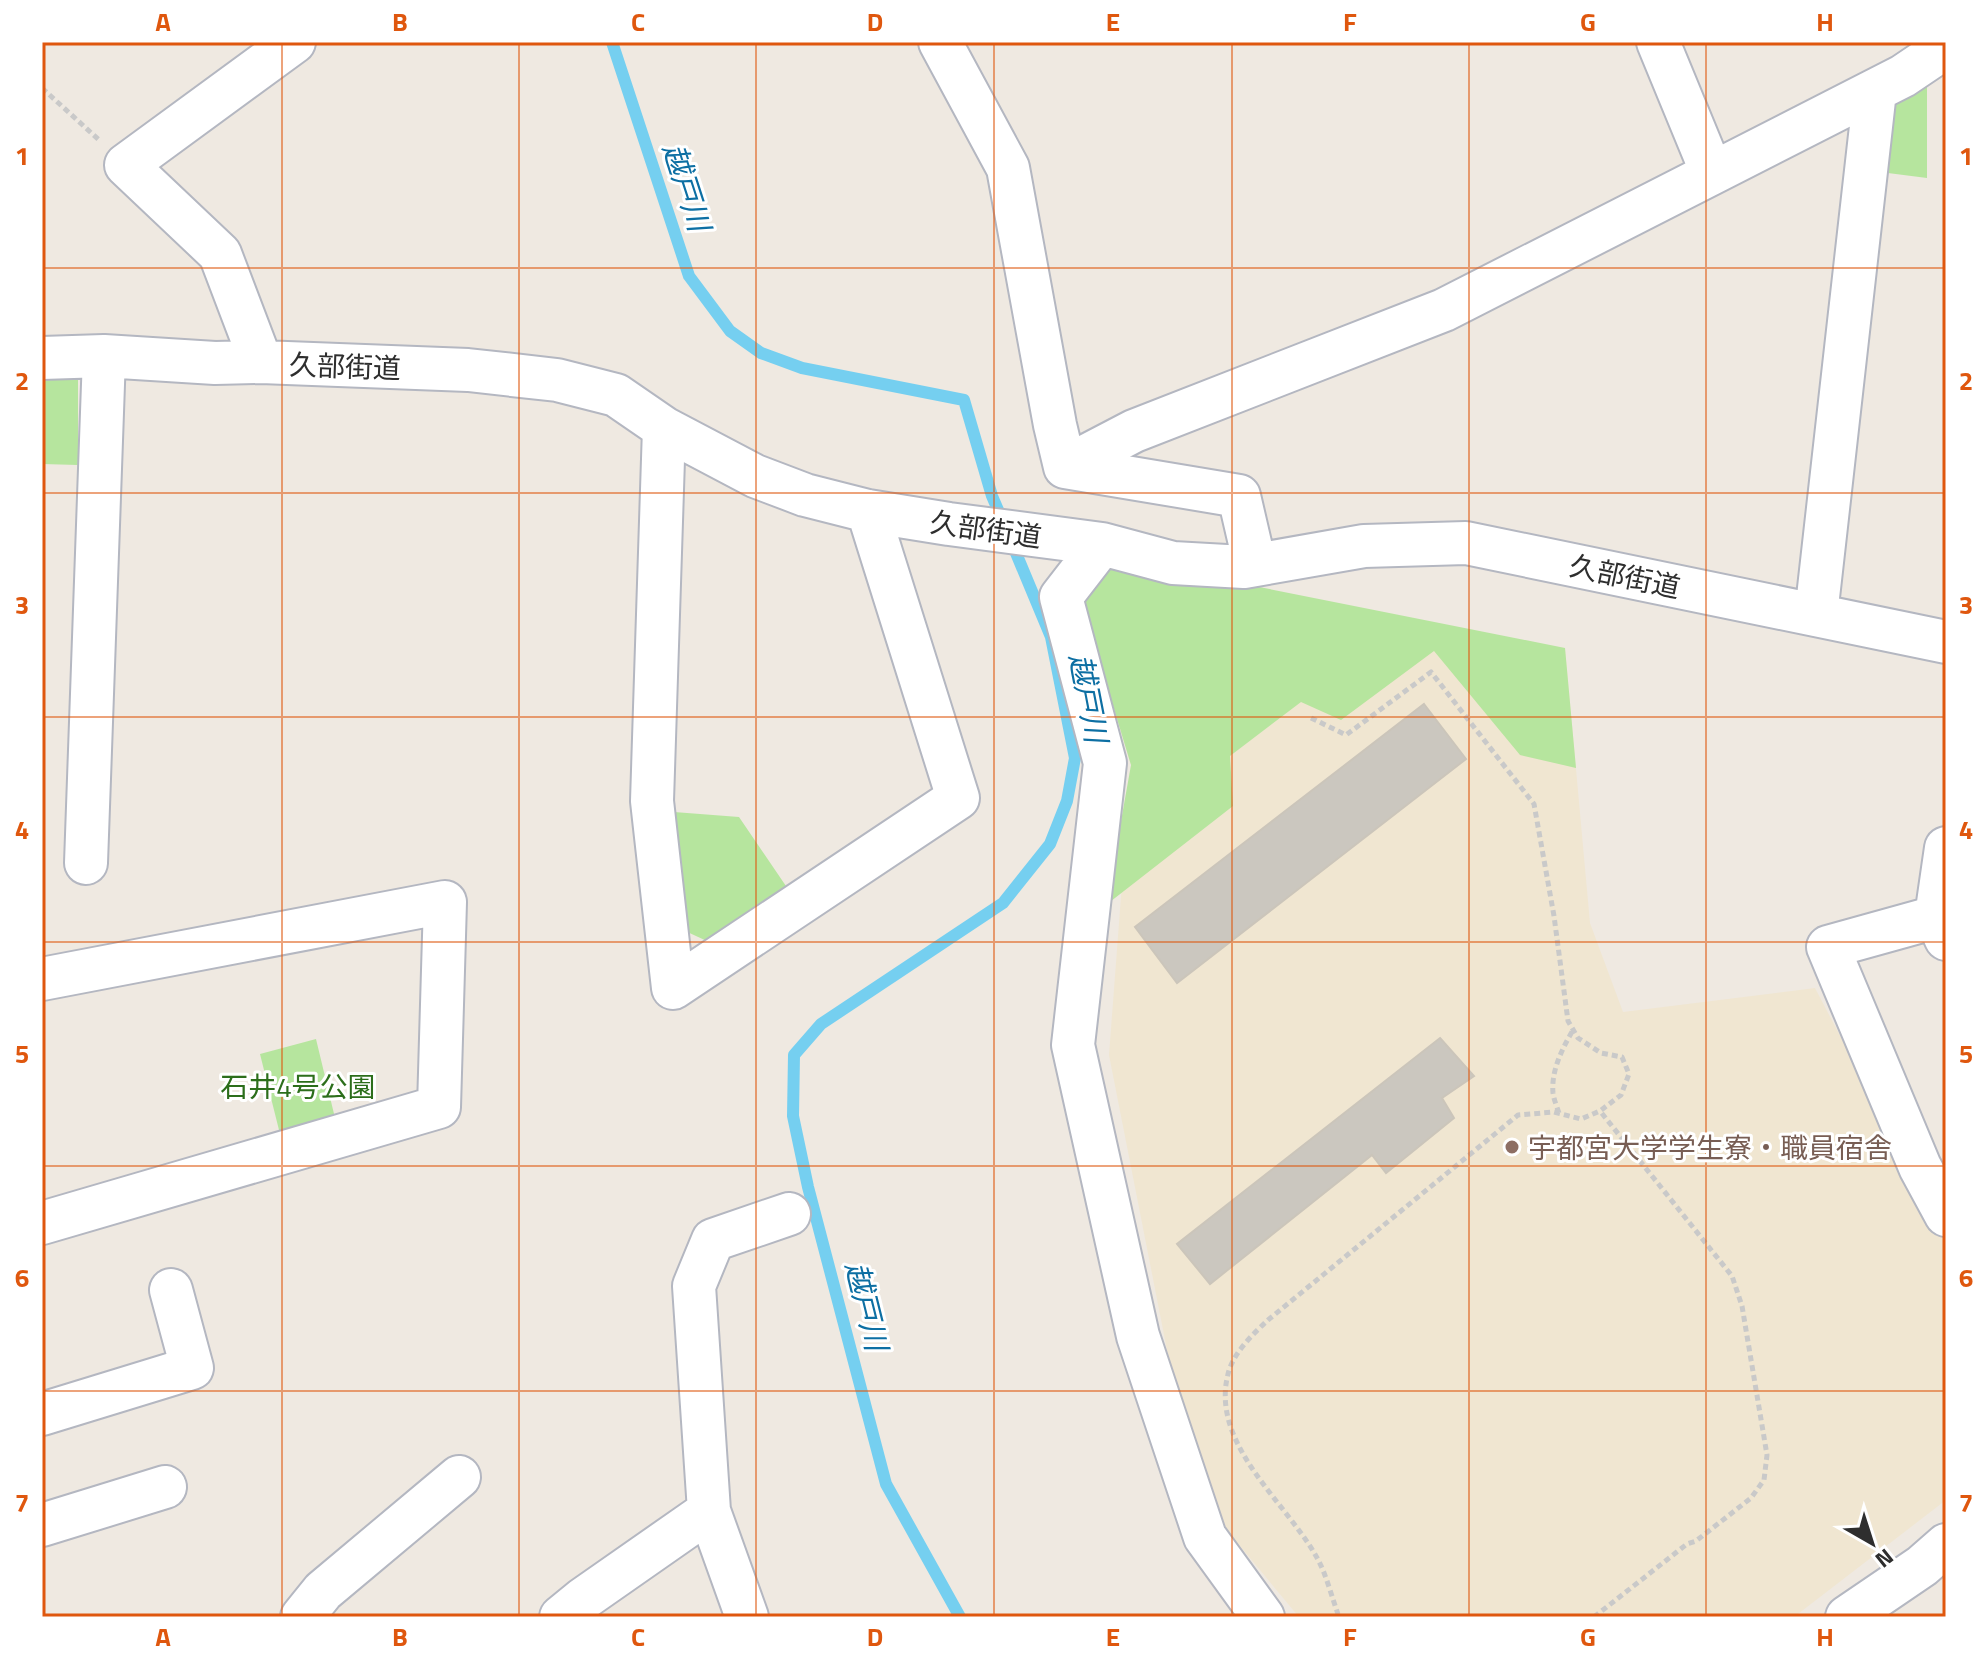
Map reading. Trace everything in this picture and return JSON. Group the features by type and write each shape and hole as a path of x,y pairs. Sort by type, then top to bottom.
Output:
{"street":[{"path":"261,362 220,254 126,165 294,42"},
{"path":"940,42 1008,168 1065,467"},
{"path":"1658,42 1712,173"},
{"path":"1065,467 1134,431 1444,310 1875,91 1946,47"},
{"path":"1816,615 1875,91"},
{"path":"86,863 104,356"},
{"name":"久部街道","path":"42,358 104,356 215,363 468,370 557,380 616,395 664,428 755,476 805,495 868,511 1102,544 1173,563 1244,567 1364,546 1466,543 1946,642"},
{"path":"664,428 652,801 673,988 958,798 868,511"},
{"path":"1065,467 1239,496 1255,565"},
{"path":"1102,544 1061,597 1105,763 1073,1045 1138,1336 1205,1537 1263,1617"},
{"path":"1946,848 1941,928 1828,947 1920,1167 1946,1215"},
{"path":"42,979 445,902 439,1107 42,1223"},
{"path":"747,1617 709,1511 694,1286 713,1240 789,1214"},
{"path":"42,1414 192,1368 171,1290"},
{"path":"302,1617 323,1591 459,1477"},
{"path":"42,1525 165,1487"},
{"path":"561,1617 709,1511"},
{"path":"1847,1617 1922,1566 1946,1545"}],"path":[{"path":"42,88 126,165"},
{"path":"1311,718 1346,735 1431,672 1534,804 1554,916 1568,1021 1578,1038 1601,1053 1622,1057 1629,1074 1621,1095 1600,1111 1581,1119 1559,1113 1518,1115 1268,1320 1246,1341 1228,1372 1225,1404 1234,1437 1317,1557 1341,1617"},
{"path":"1559,1113 1553,1094 1555,1071 1573,1029"},
{"path":"1594,1617 1751,1498 1764,1480 1767,1455 1742,1306 1732,1276 1600,1111"}],"shaded area":[{"name":"宇都宮大学学生寮・職員宿舎","path":"1073,573 1565,648 1590,923 1623,1012 1815,988 1946,1238 1946,1500 1794,1617 1299,1617 1215,1516 1178,1406 1109,1055 1131,765"}],"green space":[{"path":"1927,80 1927,178 1880,172 1889,102"},
{"path":"78,366 78,465 42,464 42,367"},
{"path":"1094,554 1565,648 1576,768 1520,755 1434,651 1341,720 1301,702 1230,756 1233,806 1106,905 1131,765 1073,573"},
{"path":"674,812 739,817 788,889 709,942 683,930"},
{"name":"石井4号公園","path":"316,1039 335,1118 280,1134 260,1054"}],"building":[{"path":"1424,704 1466,759 1177,983 1135,927"},
{"path":"1440,1038 1474,1076 1442,1098 1454,1118 1386,1173 1372,1155 1210,1284 1177,1244"}],"waterway":[{"name":"越戸川","path":"612,42 689,276 730,331 761,353 802,368 964,400 992,496 1004,524"},
{"name":"越戸川","path":"960,1617 886,1484 808,1187 793,1116 794,1055 821,1024 1003,903 1050,844 1067,801 1075,758 1051,637 1011,541"}],"place":[{"name":"宇都宮大学学生寮・職員宿舎","path":"1512,1147"}]}
